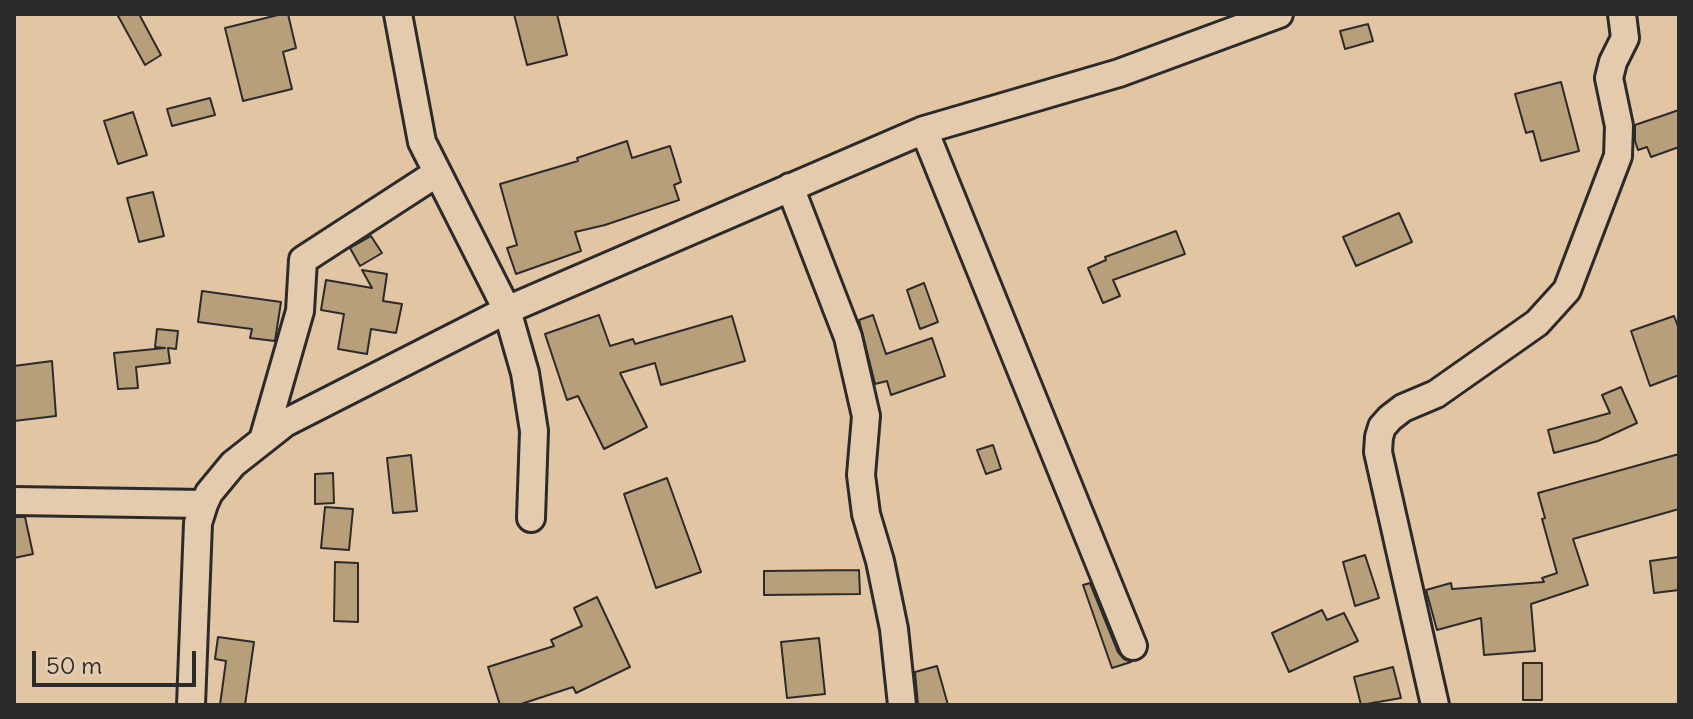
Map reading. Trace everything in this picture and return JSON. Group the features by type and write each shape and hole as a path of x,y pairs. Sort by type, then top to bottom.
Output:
{"street":[{"path":"398,14 422,142 507,310 525,373 534,431 531,518"},
{"path":"191,705 198,523 204,504 209,493 233,464 285,423 507,310 924,130 1119,73 1279,14"},
{"path":"1435,705 1378,452 1379,437 1390,418 1403,408 1436,394 1537,323 1567,290 1618,156 1619,126 1609,78 1625,38 1622,14"},
{"path":"924,130 1133,646"},
{"path":"263,440 300,311 303,260 437,173"},
{"path":"790,187 848,337 866,416 861,475 866,514 880,561 894,629 902,705"},
{"path":"14,501 204,504"}],"building":[{"path":"117,14 139,14 161,55 145,65"},
{"path":"288,14 296,48 283,52 292,89 243,101 225,28"},
{"path":"514,14 557,14 567,55 527,65"},
{"path":"1368,24 1373,41 1345,49 1340,31"},
{"path":"1561,82 1579,151 1541,161 1533,131 1526,133 1515,94"},
{"path":"210,98 215,115 172,126 167,109"},
{"path":"1679,110 1679,147 1651,157 1647,147 1638,150 1635,125"},
{"path":"133,112 147,155 118,164 104,121"},
{"path":"627,141 632,158 670,146 681,182 674,185 679,200 575,232 581,251 516,274 507,248 517,245 500,184 578,161 577,158"},
{"path":"153,192 164,236 139,242 127,198"},
{"path":"1399,213 1412,242 1356,266 1343,237"},
{"path":"1176,231 1185,254 1113,280 1120,296 1103,303 1088,268 1106,260 1105,257"},
{"path":"371,236 382,253 360,266 350,248"},
{"path":"362,270 387,274 383,301 402,304 396,333 371,329 367,354 338,349 344,314 321,310 326,280 372,288"},
{"path":"924,283 938,322 920,329 907,290"},
{"path":"202,291 281,302 275,341 250,338 252,329 198,322"},
{"path":"599,315 610,346 633,339 635,344 732,316 745,361 661,385 655,363 620,373 647,427 604,449 578,396 567,400 545,334"},
{"path":"873,315 886,354 932,338 945,376 891,395 887,381 875,384 859,320"},
{"path":"1674,316 1679,329 1679,375 1650,386 1631,331"},
{"path":"157,329 178,331 176,349 168,348 170,363 136,367 138,388 118,389 114,353 165,348 155,347"},
{"path":"52,361 56,416 14,421 14,366"},
{"path":"1621,387 1637,423 1598,441 1554,453 1548,430 1610,413 1602,395"},
{"path":"993,445 1001,469 986,474 977,450"},
{"path":"1679,454 1679,509 1573,539 1588,585 1531,604 1535,651 1484,655 1481,618 1437,630 1426,590 1451,583 1452,589 1544,582 1542,578 1557,573 1538,493"},
{"path":"411,455 417,511 393,513 387,458"},
{"path":"333,473 334,503 315,504 315,474"},
{"path":"667,478 701,572 656,588 624,494"},
{"path":"325,507 353,509 349,550 321,548"},
{"path":"14,517 25,517 33,554 14,558"},
{"path":"1365,555 1379,598 1355,606 1343,562"},
{"path":"1679,557 1679,590 1654,593 1650,561"},
{"path":"335,562 358,563 358,622 334,621"},
{"path":"859,570 860,594 764,595 764,571"},
{"path":"1090,583 1118,652 1131,662 1112,668 1083,585"},
{"path":"597,597 630,667 576,693 573,687 518,705 500,705 488,667 554,646 551,640 582,626 574,608"},
{"path":"1322,610 1327,620 1344,613 1358,641 1289,672 1272,633"},
{"path":"218,637 254,642 245,705 220,705 226,661 215,659"},
{"path":"819,638 825,694 787,698 781,642"},
{"path":"1523,663 1542,663 1542,700 1523,700"},
{"path":"937,666 948,705 918,705 915,672"},
{"path":"1393,667 1401,698 1361,705 1354,677"}]}
